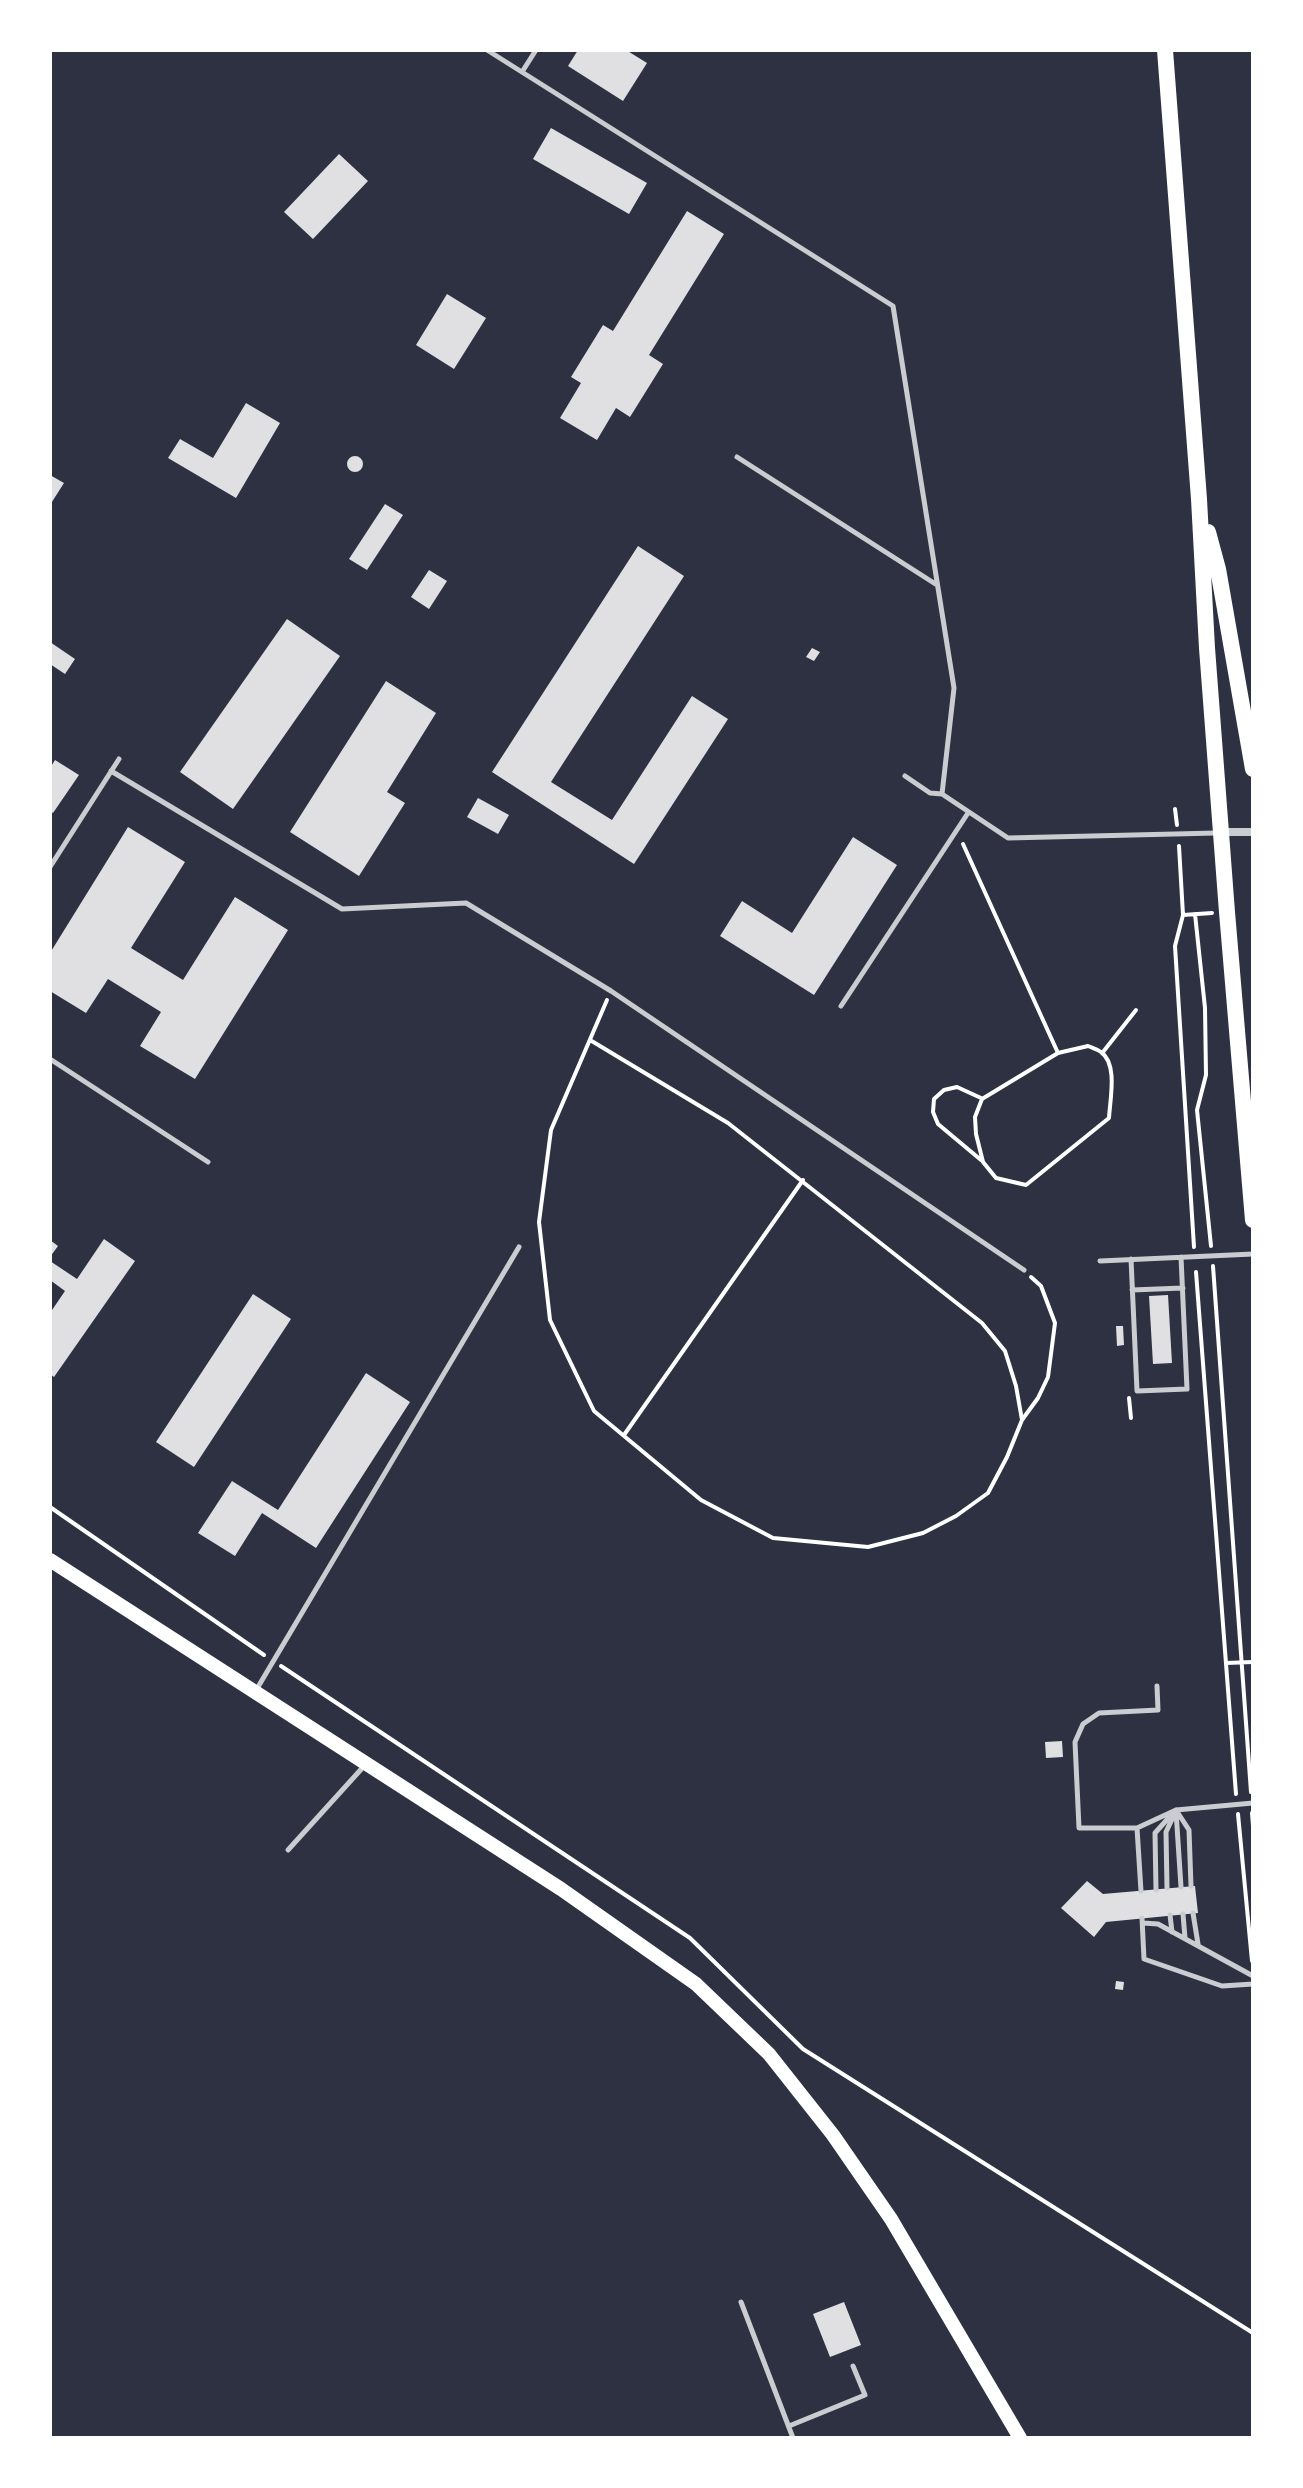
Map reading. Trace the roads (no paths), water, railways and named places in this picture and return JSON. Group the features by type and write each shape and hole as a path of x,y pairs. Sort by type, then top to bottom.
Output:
{"highway":[{"path":"1165,50 1221,832 1253,1220"},
{"path":"1199,499 1218,569 1253,769"}],"main road":[{"path":"50,1560 561,1889 696,1984 769,2054 833,2135 891,2219 1020,2438"}],"street":[{"path":"1221,832 1253,832"}],"lane":[{"path":"487,50 893,306 954,688 942,794"},
{"path":"522,72 536,50"},
{"path":"737,457 938,585"},
{"path":"50,867 119,759"},
{"path":"111,771 342,909 466,903 611,991 1024,1270"},
{"path":"905,776 930,793 942,794 1008,838 1221,832"},
{"path":"841,1006 968,813"},
{"path":"50,1059 208,1162"},
{"path":"255,1692 519,1247"},
{"path":"1100,1261 1253,1254"},
{"path":"1131,1259 1137,1391 1175,1390 1187,1389 1181,1257"},
{"path":"1132,1290 1183,1288"},
{"path":"1157,1686 1158,1710 1099,1713 1083,1724 1075,1742 1079,1828 1137,1828 1176,1810 1252,1803"},
{"path":"288,1850 366,1764"},
{"path":"1176,1810 1189,1830 1191,1886"},
{"path":"1176,1810 1181,1887"},
{"path":"1167,1888 1166,1832 1176,1810"},
{"path":"1156,1890 1155,1833 1176,1810"},
{"path":"1137,1828 1141,1891"},
{"path":"1193,1913 1198,1945"},
{"path":"1183,1914 1185,1938"},
{"path":"1170,1915 1172,1932"},
{"path":"1157,1917 1158,1924"},
{"path":"1253,1976 1158,1924 1142,1921 1144,1959 1222,1986 1253,1984"},
{"path":"741,2302 793,2438"},
{"path":"789,2426 865,2395 853,2366"}]}
